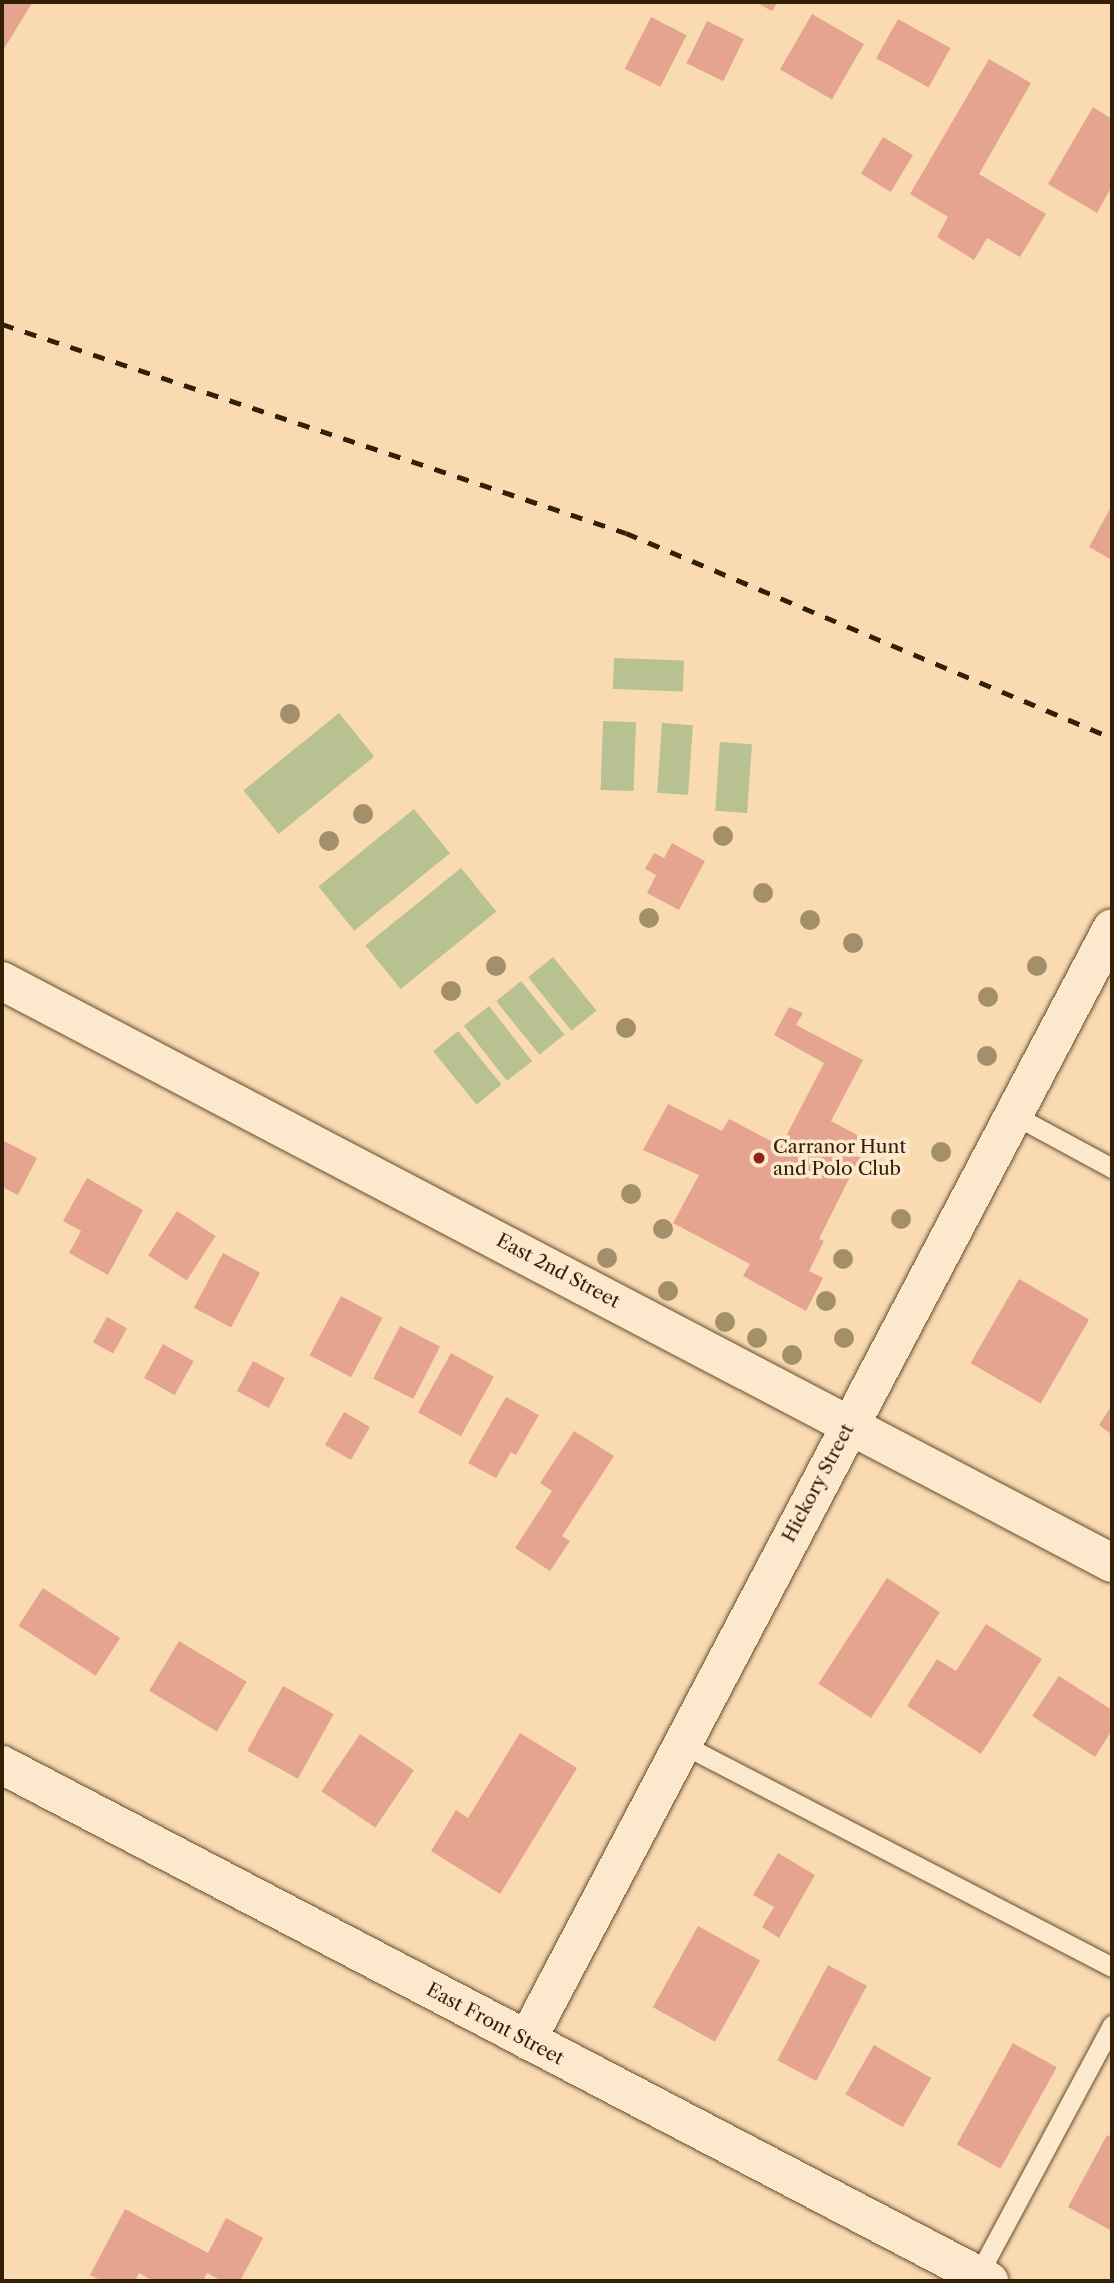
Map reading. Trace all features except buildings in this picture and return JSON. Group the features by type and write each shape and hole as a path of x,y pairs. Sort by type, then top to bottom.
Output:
{"street":[{"name":"Hickory Street","path":"527,2040 680,1743 1112,928"},
{"name":"East 2nd Street","path":"2,981 1112,1563"},
{"name":"East Front Street","path":"2,1765 984,2278"}],"lane":[{"path":"1014,1115 1112,1168"},
{"path":"680,1743 1112,1968"},
{"path":"984,2278 1112,2025"}],"green space":[{"path":"614,658 684,660 683,691 613,689"},
{"path":"339,713 374,757 279,834 243,790"},
{"path":"603,721 636,722 634,791 601,790"},
{"path":"662,723 693,725 688,795 657,793"},
{"path":"720,742 752,744 747,813 715,811"},
{"path":"414,809 450,853 354,931 318,886"},
{"path":"461,868 496,912 401,989 365,945"},
{"path":"553,957 596,1011 572,1031 528,977"},
{"path":"521,981 564,1035 540,1055 496,1001"},
{"path":"489,1006 532,1061 507,1081 464,1026"},
{"path":"458,1031 501,1085 477,1105 433,1051"}],"railway":[{"path":"2,324 626,533 1112,738"}],"place":[{"name":"Carranor Hunt and Polo Club","path":"759,1158"}]}
